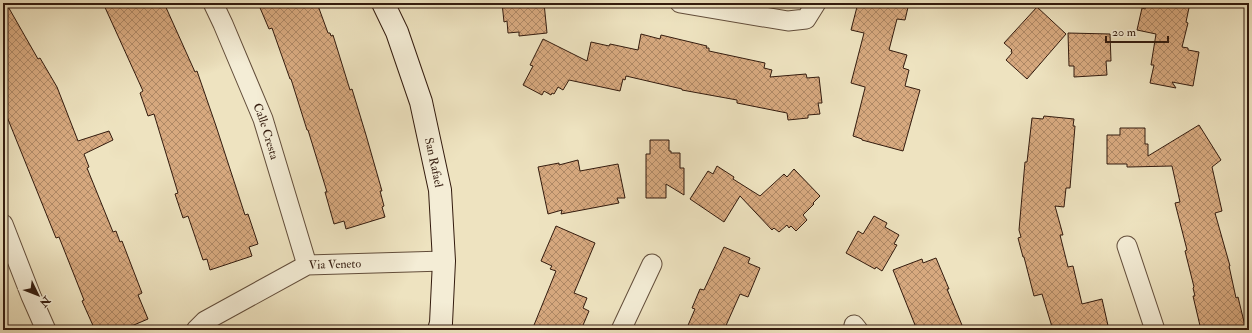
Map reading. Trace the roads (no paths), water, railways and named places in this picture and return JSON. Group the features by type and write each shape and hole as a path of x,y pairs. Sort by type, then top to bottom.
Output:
{"street":[{"name":"Calle Cresta","path":"213,3 263,119 307,265"},
{"name":"San Rafael","path":"384,3 397,32 421,102 440,190 444,262 440,330"},
{"path":"680,3 788,21 806,19 816,3"},
{"path":"3,224 30,296 46,330"},
{"path":"1127,246 1155,330"},
{"name":"Via Veneto","path":"196,330 205,321 307,265 444,262"},
{"path":"621,330 652,264"}]}
